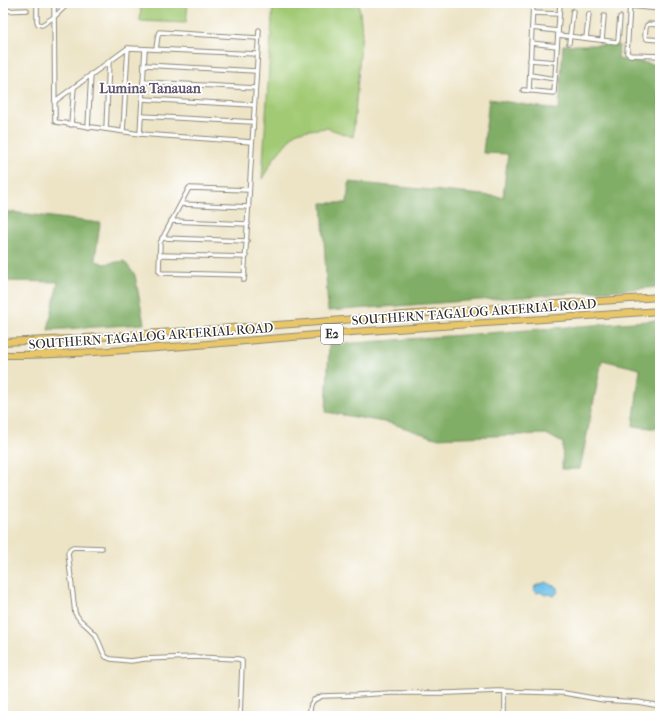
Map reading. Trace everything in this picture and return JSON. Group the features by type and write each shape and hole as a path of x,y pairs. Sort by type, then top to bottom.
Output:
{"highway":[{"name":"SOUTHERN TAGALOG ARTERIAL ROAD","path":"3,342 71,340 660,297"},
{"name":"SOUTHERN TAGALOG ARTERIAL ROAD","path":"3,355 123,350 352,332 660,311"}],"street":[{"path":"37,3 37,21 38,24 42,25 54,17 69,3"},
{"path":"54,3 55,121 57,123 140,134 252,142"},
{"path":"529,91 533,3"},
{"path":"523,90 554,93 560,3"},
{"path":"599,3 660,9"},
{"path":"630,5 627,53 630,55 660,56"},
{"path":"3,11 27,10"},
{"path":"570,43 573,11"},
{"path":"533,13 559,14"},
{"path":"586,38 589,14"},
{"path":"602,40 604,16"},
{"path":"532,28 570,36 617,42 620,16"},
{"path":"660,25 646,25 645,36 647,39 660,40"},
{"path":"244,280 259,30"},
{"path":"156,49 159,32 258,38"},
{"path":"531,43 557,46"},
{"path":"55,101 128,48 257,54"},
{"path":"123,131 128,48"},
{"path":"140,134 145,49"},
{"path":"530,60 556,62"},
{"path":"106,129 109,61"},
{"path":"144,65 256,71"},
{"path":"88,127 91,74"},
{"path":"530,75 555,79"},
{"path":"143,82 255,88"},
{"path":"71,125 74,87"},
{"path":"142,99 254,105"},
{"path":"141,116 253,122"},
{"path":"245,275 161,273 159,270 160,243 189,188 250,190"},
{"path":"181,204 249,207"},
{"path":"171,221 248,224"},
{"path":"162,238 246,241"},
{"path":"160,255 246,257"},
{"path":"102,548 73,547 70,549 68,554 75,613 80,620 96,635 106,657 131,661 195,657 239,659 242,662 240,716"},
{"path":"505,692 505,716"},
{"path":"309,716 311,704 314,700 322,696 390,693 564,693 604,700 638,702 660,706"}],"green space":[{"path":"141,3 188,3 186,23 140,21"},
{"path":"273,3 359,3 362,31 353,137 327,128 295,133 274,158 262,179"},
{"path":"563,45 619,45 618,59 660,65 660,287 328,311 322,203 347,203 349,182 503,197 508,154 483,153 489,99 559,110"},
{"path":"3,211 100,223 95,260 104,264 124,261 135,275 144,324 48,330 58,282 3,281"},
{"path":"660,320 660,429 633,426 640,369 602,360 580,469 562,469 563,443 546,434 435,438 390,423 326,412 329,345"}],"water":[{"path":"546,582 558,588 558,592 555,595 545,595 535,591 535,586"}],"district":[{"name":"Lumina Tanauan","path":"150,88"}]}
